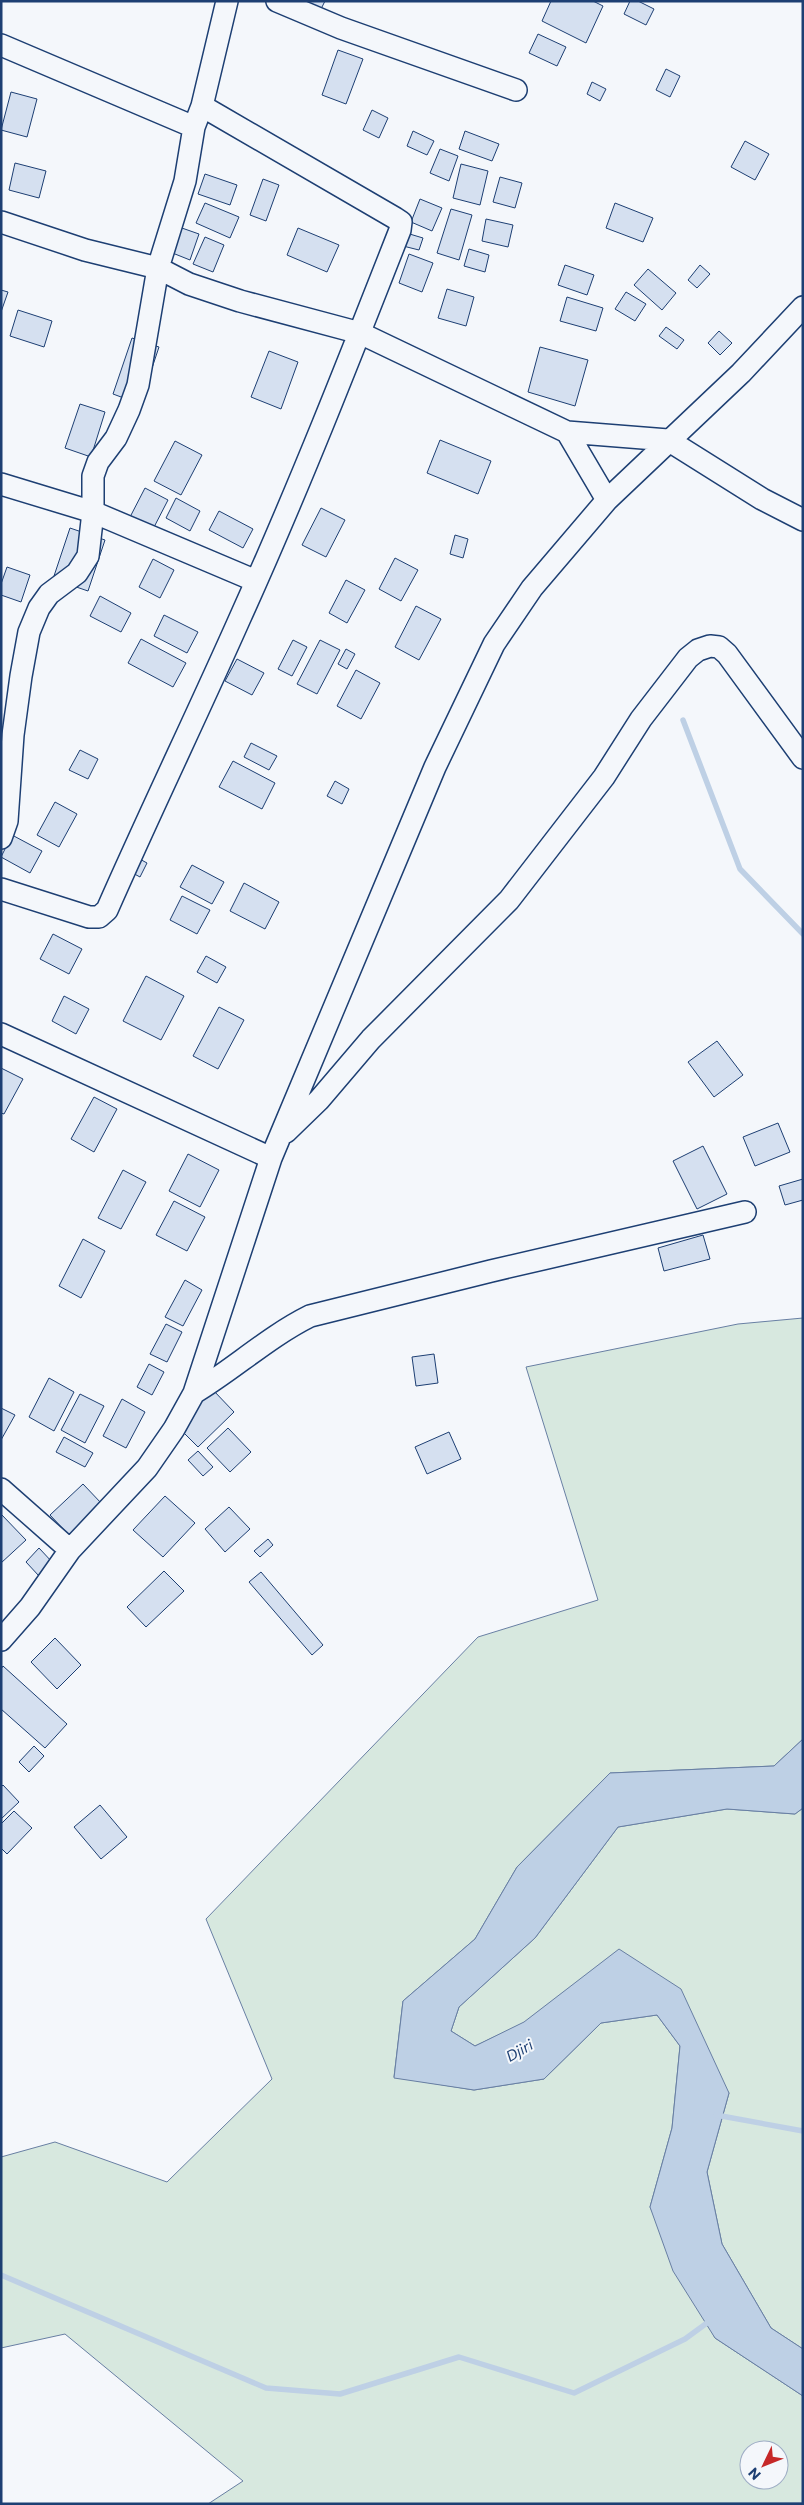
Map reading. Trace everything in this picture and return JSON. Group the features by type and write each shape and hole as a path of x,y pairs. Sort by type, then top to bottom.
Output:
{"street":[{"path":"1,838 7,821 16,716 29,632 39,608 49,594 76,574 88,556 93,512 93,476 98,462 116,438 138,384 158,268 185,181 194,127 202,106 226,1"},
{"path":"277,1 341,28 516,90"},
{"path":"1,45 194,127"},
{"path":"1,889 88,917 99,917 107,910 256,581 360,333 400,230 401,222 202,106"},
{"path":"1,222 85,250 158,268 189,284 240,301 360,333 567,432 668,440 762,499 803,520"},
{"path":"1,1640 16,1624 70,1550 146,1468 174,1429 194,1393 271,1158 435,767 494,644 532,588 606,500 741,372 803,307"},
{"path":"567,432 606,500"},
{"path":"1,484 93,512 256,581"},
{"path":"280,1137 306,1114 371,1039 509,900 604,777 641,719 678,669 698,650 710,646 719,647 727,654 803,758"},
{"path":"1,1034 271,1158"},
{"path":"194,1393 222,1377 284,1330 310,1316 745,1212"},
{"path":"1,1489 70,1550"}],"shaded area":[{"path":"803,1318 803,1739 774,1766 610,1773 517,1867 475,1939 403,2001 394,2077 474,2090 544,2079 601,2023 657,2015 680,2046 672,2128 650,2207 715,2338 803,2396 803,2503 208,2504 243,2481 65,2334 1,2348 1,2157 55,2142 167,2182 272,2079 206,1919 478,1637 598,1600 526,1367 738,1324"},
{"path":"803,1808 803,2349 771,2328 722,2244 707,2172 729,2093 619,1950 524,2023 475,2046 451,2031 459,2007 535,1938 618,1827 727,1809 795,1814"}],"water":[{"name":"Djiri","path":"803,1739 803,1808 795,1814 727,1809 618,1827 535,1938 459,2007 451,2031 475,2046 524,2022 619,1949 681,1989 729,2093 707,2172 722,2244 771,2328 803,2349 803,2396 715,2338 673,2271 650,2207 672,2128 680,2046 657,2015 601,2023 544,2079 474,2090 394,2078 403,2001 475,1939 517,1867 610,1773 774,1766"}],"building":[{"path":"305,1 325,1 321,9"},
{"path":"551,1 593,1 603,6 586,43 542,21"},
{"path":"630,1 638,1 654,9 646,25 624,14"},
{"path":"538,34 566,47 557,66 529,53"},
{"path":"338,50 363,59 346,104 322,95"},
{"path":"666,69 680,76 670,97 656,90"},
{"path":"592,82 606,89 600,101 587,94"},
{"path":"11,92 37,99 27,137 1,130"},
{"path":"372,110 388,118 379,138 363,130"},
{"path":"413,131 434,141 427,155 407,146"},
{"path":"465,131 499,144 492,161 459,149"},
{"path":"745,141 769,154 755,180 731,167"},
{"path":"440,149 458,156 449,181 430,173"},
{"path":"15,163 46,171 39,198 9,190"},
{"path":"461,164 488,171 480,205 453,198"},
{"path":"205,174 237,185 230,205 198,194"},
{"path":"500,177 522,183 515,208 493,202"},
{"path":"263,179 279,185 266,221 250,215"},
{"path":"420,199 442,208 432,231 411,222"},
{"path":"205,203 239,217 230,238 196,223"},
{"path":"615,203 653,218 643,242 606,228"},
{"path":"451,209 472,215 459,260 437,253"},
{"path":"486,219 513,225 508,247 482,241"},
{"path":"179,227 199,234 190,260 170,252"},
{"path":"298,228 339,245 327,272 287,255"},
{"path":"403,232 423,238 419,250 399,245"},
{"path":"205,237 224,245 213,272 193,264"},
{"path":"469,249 489,255 485,272 464,266"},
{"path":"409,254 433,263 422,292 399,283"},
{"path":"565,265 594,275 587,295 558,285"},
{"path":"700,265 710,274 697,288 688,280"},
{"path":"648,269 676,293 662,310 634,285"},
{"path":"447,289 474,297 466,326 438,318"},
{"path":"1,290 8,292 1,312"},
{"path":"626,292 646,304 635,321 615,309"},
{"path":"567,297 603,308 596,331 560,321"},
{"path":"18,310 52,321 44,347 10,336"},
{"path":"666,327 684,340 677,349 659,336"},
{"path":"719,331 732,343 720,355 708,343"},
{"path":"132,338 159,347 140,404 113,394"},
{"path":"540,347 588,360 575,406 528,392"},
{"path":"269,351 298,362 281,409 251,397"},
{"path":"80,404 105,412 91,457 65,448"},
{"path":"440,440 491,461 478,494 427,473"},
{"path":"175,441 202,455 181,495 154,481"},
{"path":"145,488 168,500 152,531 129,519"},
{"path":"176,498 200,511 190,531 166,518"},
{"path":"321,508 345,520 326,557 302,545"},
{"path":"219,511 253,529 243,548 209,530"},
{"path":"70,528 105,540 88,591 53,579"},
{"path":"455,535 468,539 463,558 450,554"},
{"path":"395,558 418,570 401,601 379,589"},
{"path":"153,559 174,570 160,598 139,587"},
{"path":"7,567 30,575 21,602 1,595 1,584"},
{"path":"346,580 365,590 347,623 329,613"},
{"path":"100,596 131,613 121,632 90,616"},
{"path":"416,606 441,619 419,660 395,647"},
{"path":"164,615 198,632 187,653 154,636"},
{"path":"141,639 186,663 173,687 128,663"},
{"path":"293,640 307,647 292,676 278,669"},
{"path":"320,640 340,650 317,694 297,684"},
{"path":"346,649 355,654 347,669 338,664"},
{"path":"237,659 264,673 252,695 225,681"},
{"path":"356,670 380,683 361,719 337,706"},
{"path":"251,743 277,756 269,770 244,757"},
{"path":"80,750 98,759 88,779 69,770"},
{"path":"233,761 275,783 262,809 219,787"},
{"path":"335,781 349,789 342,804 327,796"},
{"path":"55,802 77,814 59,847 37,835"},
{"path":"12,835 42,851 30,873 1,857"},
{"path":"136,857 147,863 140,877 129,871"},
{"path":"192,865 224,882 212,904 180,887"},
{"path":"244,883 279,902 265,929 230,911"},
{"path":"182,896 210,910 197,934 170,920"},
{"path":"53,934 82,949 69,974 40,959"},
{"path":"206,956 226,967 217,983 197,972"},
{"path":"146,976 184,996 161,1040 123,1021"},
{"path":"64,996 89,1009 76,1034 52,1021"},
{"path":"219,1007 244,1020 218,1069 193,1056"},
{"path":"717,1041 743,1075 714,1097 688,1062"},
{"path":"1,1068 23,1079 4,1114 1,1113"},
{"path":"94,1097 117,1109 94,1152 71,1139"},
{"path":"778,1123 790,1152 755,1166 743,1137"},
{"path":"703,1146 727,1194 697,1209 673,1161"},
{"path":"188,1154 219,1170 200,1207 169,1191"},
{"path":"123,1170 146,1182 121,1229 98,1218"},
{"path":"803,1179 803,1200 785,1205 779,1186"},
{"path":"174,1201 205,1217 187,1251 156,1235"},
{"path":"703,1235 710,1259 664,1271 658,1248"},
{"path":"83,1239 105,1251 81,1298 59,1286"},
{"path":"185,1280 202,1290 183,1326 165,1317"},
{"path":"166,1324 182,1332 167,1362 150,1354"},
{"path":"434,1354 438,1383 416,1386 412,1357"},
{"path":"149,1364 164,1372 152,1395 137,1387"},
{"path":"49,1378 74,1392 54,1431 29,1417"},
{"path":"213,1390 234,1412 198,1447 177,1426"},
{"path":"80,1394 104,1406 85,1443 61,1430"},
{"path":"122,1399 145,1412 126,1448 103,1436"},
{"path":"1,1408 15,1415 1,1440"},
{"path":"228,1428 251,1452 230,1472 207,1448"},
{"path":"449,1432 461,1459 427,1474 415,1447"},
{"path":"64,1437 93,1453 85,1467 56,1452"},
{"path":"198,1451 213,1467 203,1476 188,1460"},
{"path":"83,1484 102,1504 69,1535 50,1515"},
{"path":"165,1496 195,1523 163,1557 133,1530"},
{"path":"229,1507 250,1529 225,1552 205,1529"},
{"path":"1,1514 26,1540 1,1563"},
{"path":"268,1539 273,1545 260,1557 254,1551"},
{"path":"39,1548 53,1563 39,1576 26,1562"},
{"path":"164,1571 184,1591 146,1627 127,1607"},
{"path":"261,1572 323,1645 312,1655 249,1582"},
{"path":"55,1638 81,1665 57,1689 31,1662"},
{"path":"3,1666 67,1724 45,1748 1,1709 1,1669"},
{"path":"34,1746 44,1756 29,1772 19,1762"},
{"path":"3,1785 19,1802 1,1819 1,1787"},
{"path":"100,1805 127,1837 101,1859 74,1827"},
{"path":"14,1811 32,1828 7,1854 1,1848 1,1824"}],"waterway":[{"path":"683,720 740,869 803,934"},
{"path":"716,2115 803,2131"},
{"path":"1,2275 266,2388 340,2394 459,2357 574,2393 685,2339 711,2320"}]}
